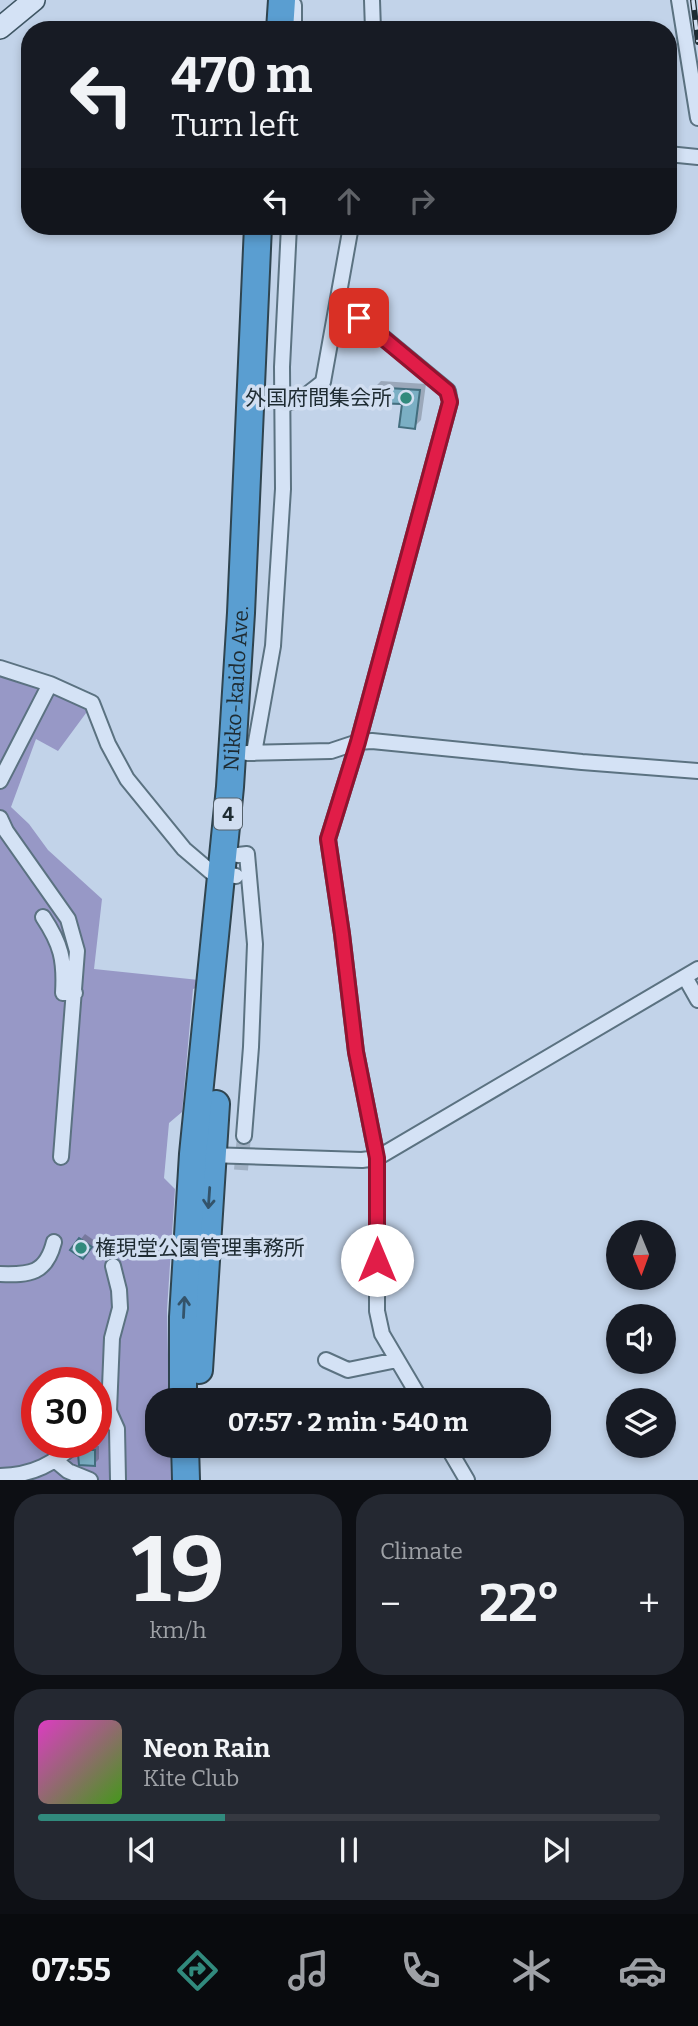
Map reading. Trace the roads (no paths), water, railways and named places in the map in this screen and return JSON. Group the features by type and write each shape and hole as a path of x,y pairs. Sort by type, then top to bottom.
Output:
{"highway":[{"path":"264,21 265,0"},
{"path":"281,21 282,0"},
{"name":"Nikko-kaido Ave.","path":"232,868 230,787 241,613 258,235"},
{"name":"Nikko-kaido Ave.","path":"183,1388 183,1317 232,868 249,753 272,235"},
{"name":"Nikko-kaido Ave.","path":"199,1388 202,1154"},
{"path":"185,1458 186,1480"},
{"path":"199,1458 199,1480"}],"street":[{"path":"0,28 34,0"},
{"path":"293,0 294,21"},
{"path":"372,0 373,21"},
{"path":"679,0 698,118"},
{"path":"677,156 698,157"},
{"path":"289,235 282,367 283,489 273,646 249,753 331,751 358,742 407,744 698,771"},
{"path":"282,403 300,400 323,382 349,235"},
{"path":"338,300 447,391 450,402 358,742 328,839 356,1052 377,1158 376,1311 382,1334 414,1388"},
{"path":"0,668 50,684 92,703 108,744 127,779 184,849 211,872 232,868 247,855 255,944 244,1136"},
{"path":"0,781 50,684"},
{"path":"0,818 6,831 68,919 77,951 61,1157"},
{"path":"43,917 57,939 64,966 63,993 75,993"},
{"path":"202,1154 362,1160 377,1158 698,970"},
{"path":"685,977 698,1000"},
{"path":"0,1274 28,1274 43,1266 50,1256 54,1242"},
{"path":"111,1367 112,1338 120,1308 113,1266"},
{"path":"326,1360 348,1370 397,1360"},
{"path":"112,1418 117,1429 118,1480"},
{"path":"0,1476 21,1475 59,1458"},
{"path":"454,1458 467,1480"},
{"path":"56,1461 68,1471 90,1480"}],"tunnel":[{"path":"241,1170 244,1136"}],"railway":[{"path":"693,0 698,42"}],"place":[{"name":"外国府間集会所","path":"406,398"},
{"name":"権現堂公園管理事務所","path":"81,1248"}]}
